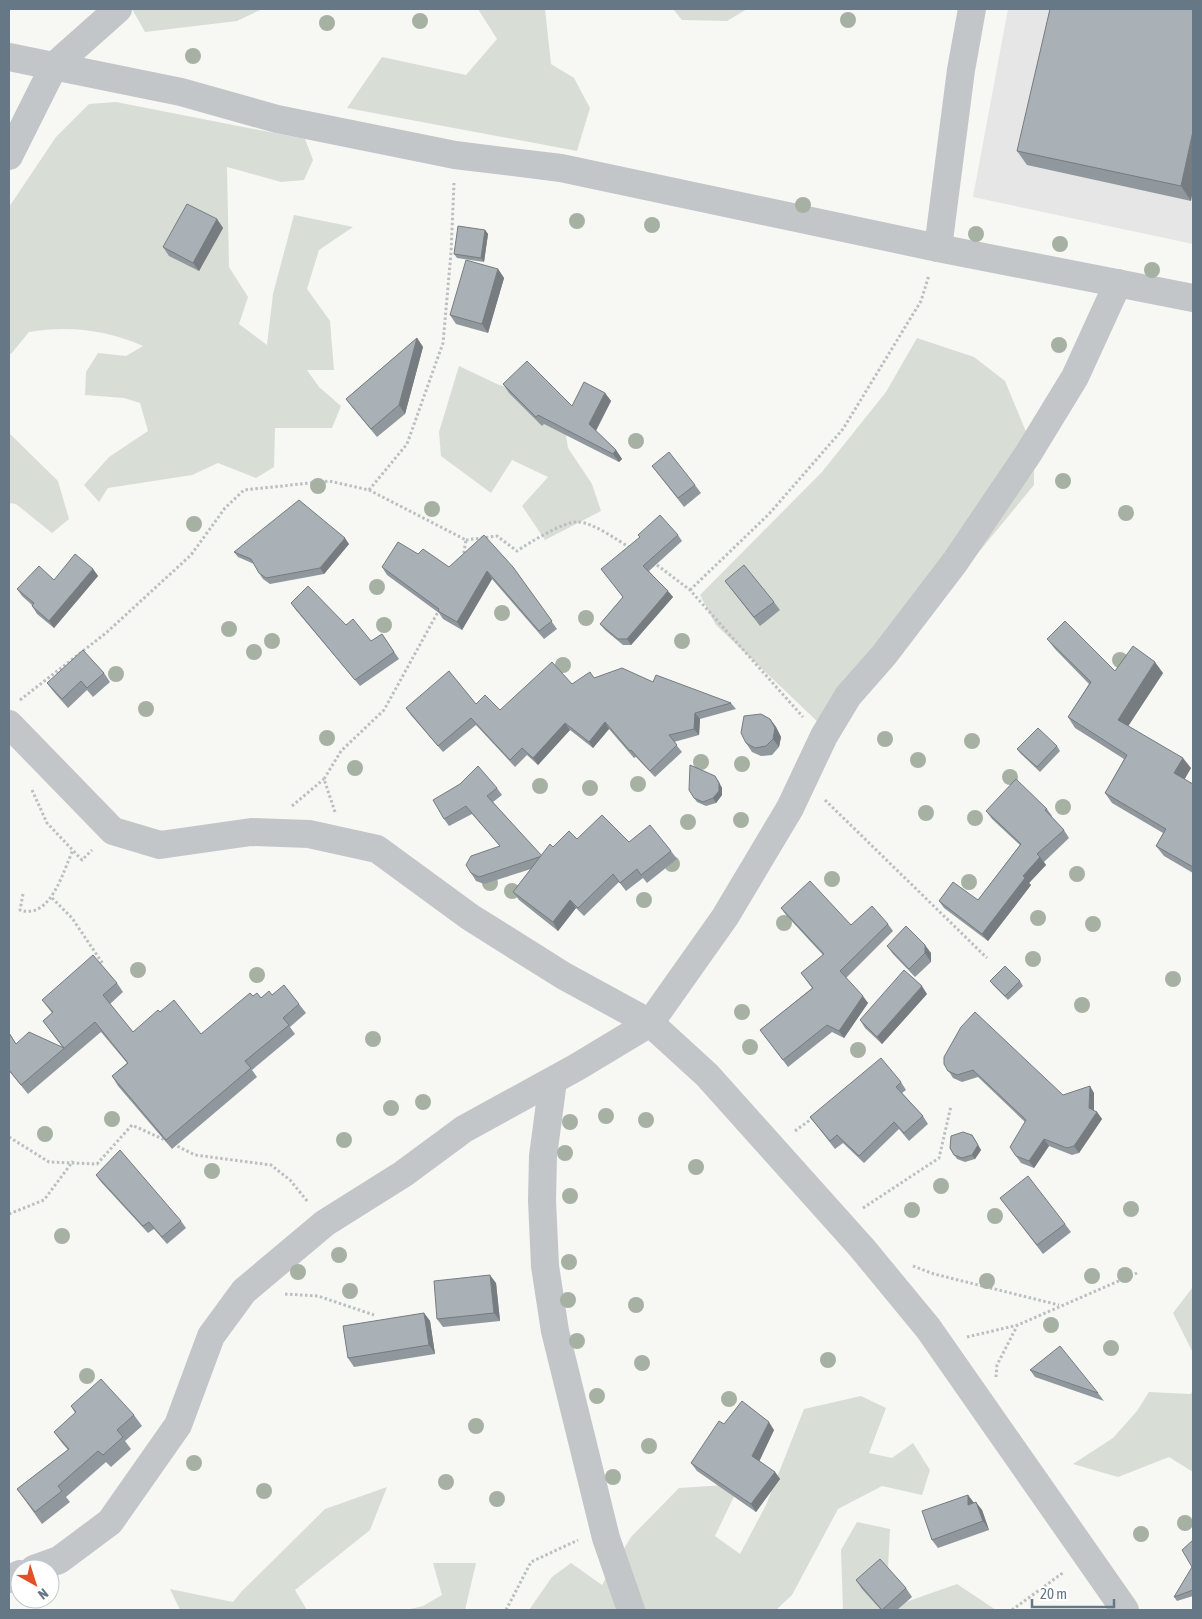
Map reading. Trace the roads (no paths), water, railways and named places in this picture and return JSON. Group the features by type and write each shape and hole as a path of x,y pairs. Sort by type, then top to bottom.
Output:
{"street":[{"path":"9,156 54,66 118,9"},
{"path":"938,248 961,70 972,9"},
{"path":"9,57 181,92 277,119 455,154 561,168 938,248 1193,298"},
{"path":"60,1559 110,1522 178,1425 211,1336 244,1291 325,1223 403,1174 464,1129 553,1081 650,1023 725,917 805,780 824,736 848,696 884,655 954,562 1028,454 1075,377 1118,283"},
{"path":"12,714 113,831 160,845 251,832 309,834 377,850 478,922 564,976 650,1023 707,1075 841,1223 928,1328 1125,1610"},
{"path":"553,1081 543,1156 542,1200 545,1266 554,1331 604,1528 630,1610"}]}
